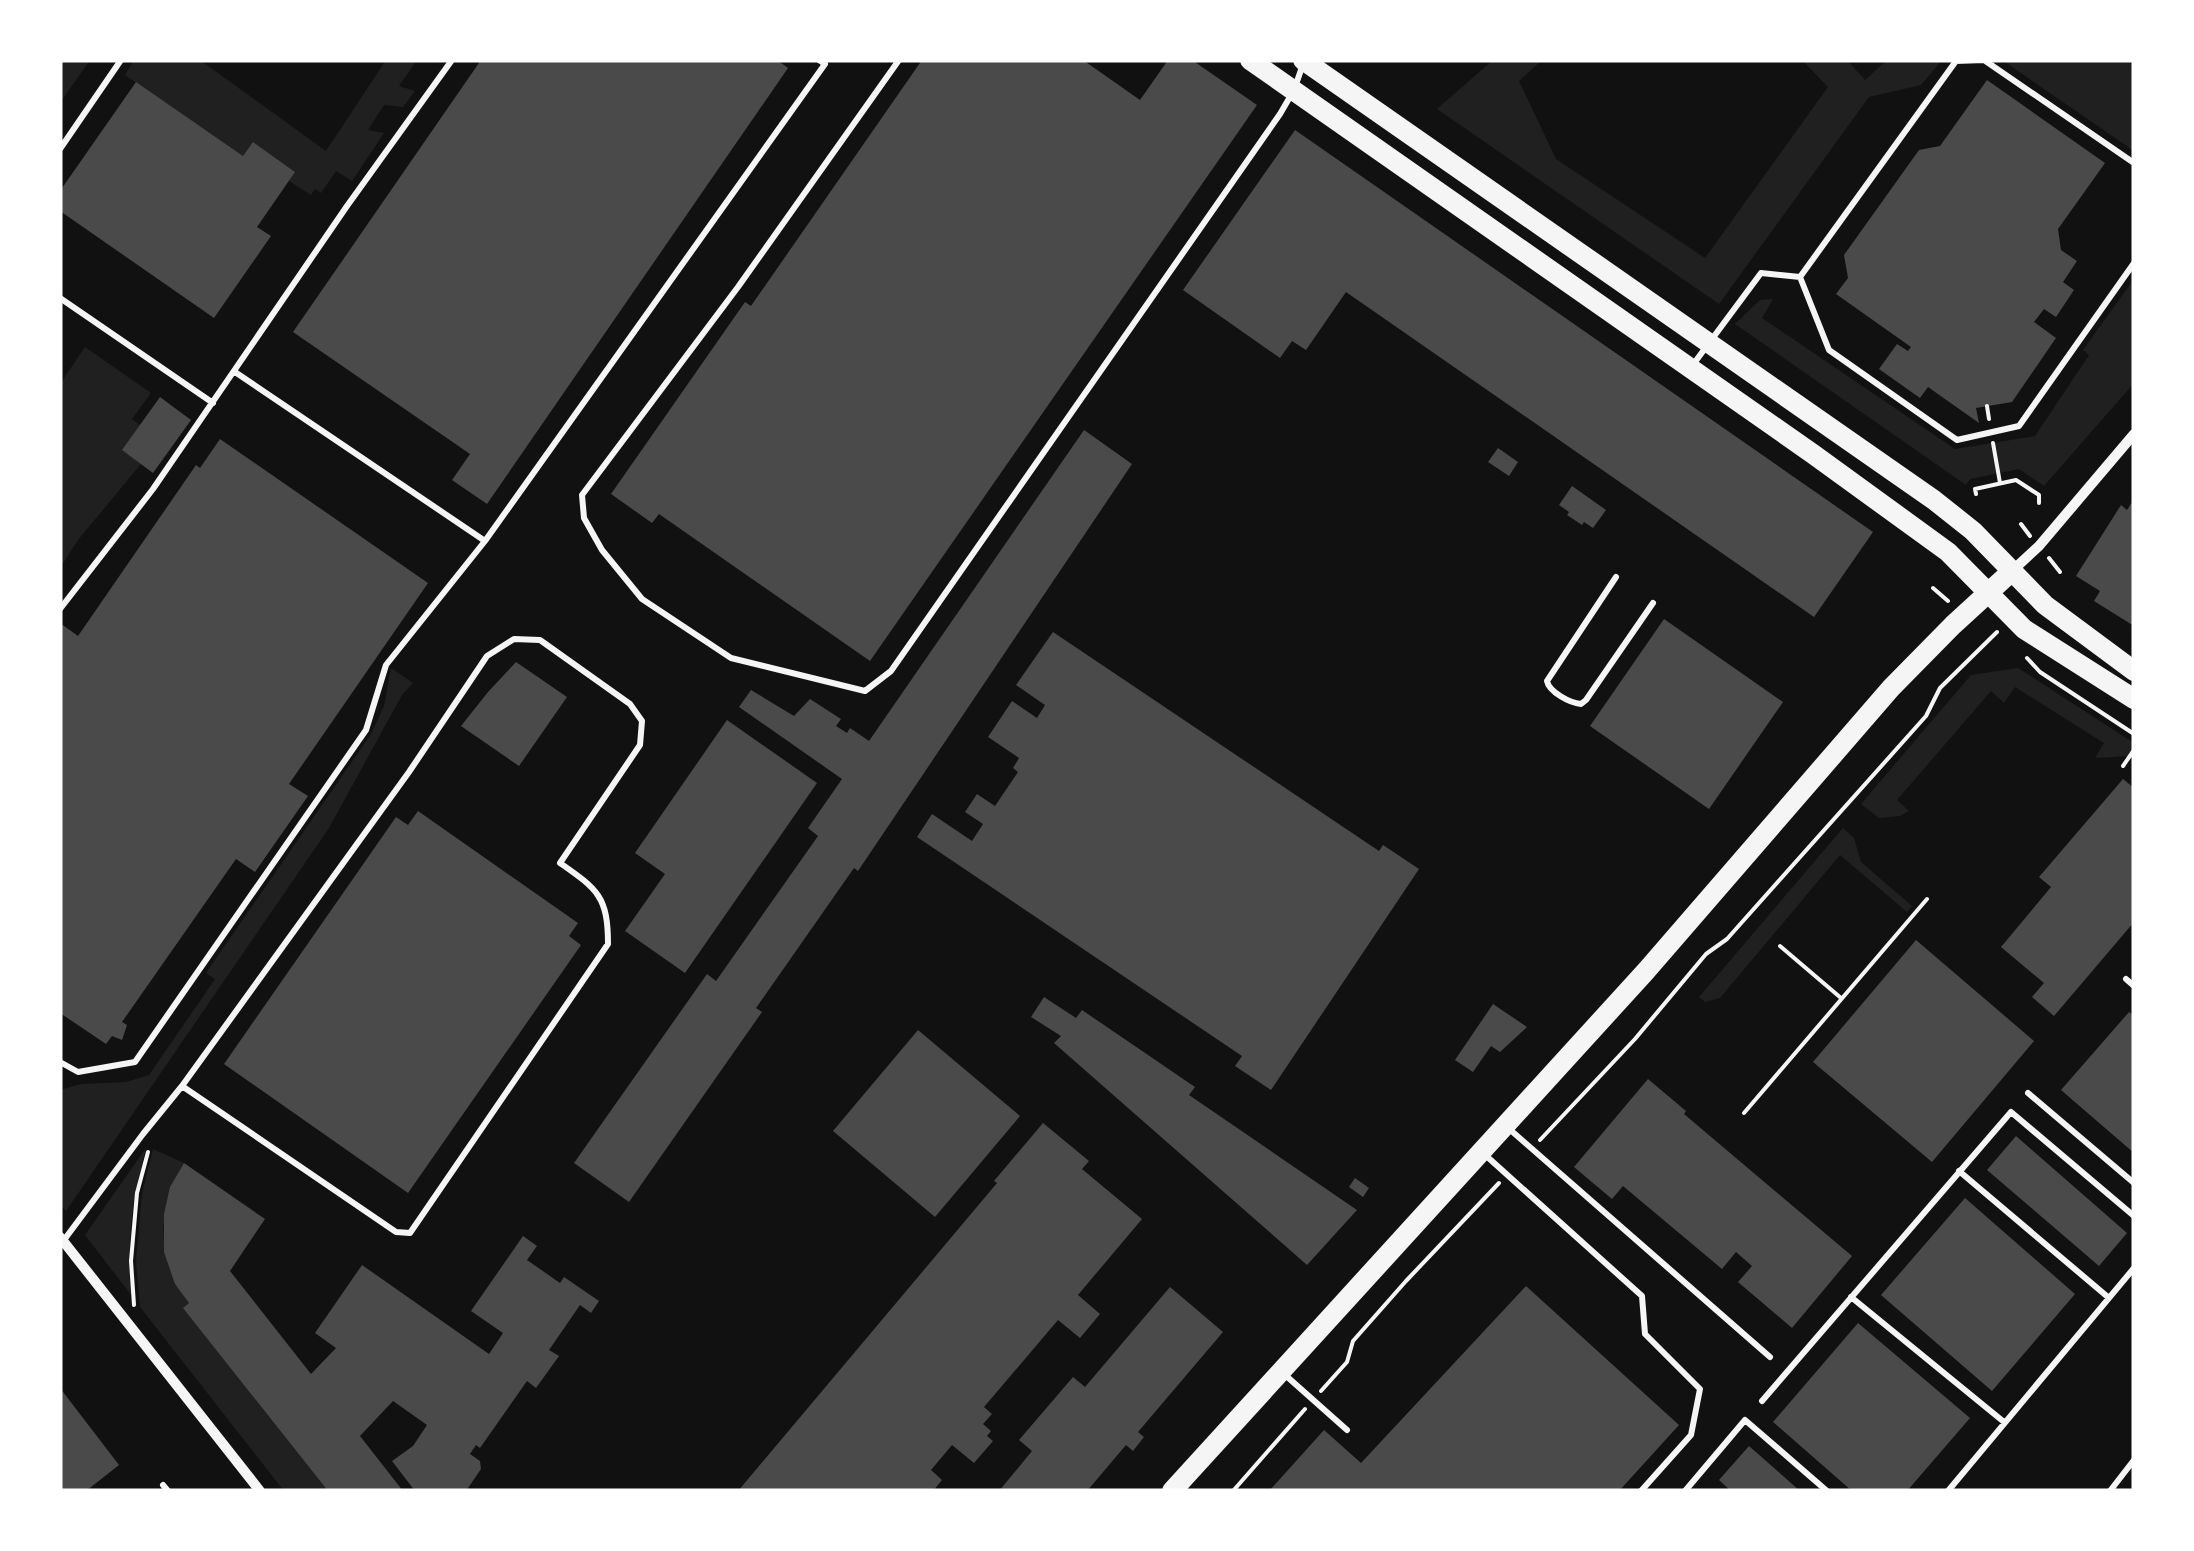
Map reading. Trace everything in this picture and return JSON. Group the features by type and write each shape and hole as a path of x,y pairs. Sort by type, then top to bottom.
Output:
{"main road":[{"path":"1250,60 1948,552 2024,629 2134,700"},
{"path":"1304,60 1934,500 1973,531 2045,605 2134,671"},
{"path":"1172,1491 1717,891 1891,688 2012,571"}],"street":[{"path":"2012,571 2039,546 2134,434"},
{"path":"62,1239 260,1491"}],"lane":[{"path":"60,149 121,60"},
{"path":"60,609 153,489 452,60"},
{"path":"60,1062 78,1072 135,1062 366,730 386,664 485,541 825,64 819,60"},
{"path":"899,60 738,287 582,495 584,518 602,550 642,599 731,658 865,691 891,671 1234,181 1294,90 1304,60"},
{"path":"1800,277 1956,61 1984,60 2134,163"},
{"path":"1800,277 1829,350 1956,440 2019,426 2134,263"},
{"path":"1691,368 1760,272 1800,277"},
{"path":"60,298 212,403"},
{"path":"235,372 485,541"},
{"path":"1616,577 1547,681 1550,689 1582,704 1653,603"},
{"path":"62,1239 182,1086 388,802 487,656 514,640 540,640 630,704 642,721 640,744 560,863 592,886 608,914 608,944 410,1233 396,1232 182,1086"},
{"path":"2126,979 2134,986"},
{"path":"2028,1093 2134,1183"},
{"path":"1762,1401 2011,1112 2134,1216"},
{"path":"1506,1126 1770,1357"},
{"path":"1482,1152 1642,1296 1645,1334 1700,1390 1691,1435 1641,1491"},
{"path":"1960,1171 2109,1298"},
{"path":"1948,1491 2134,1268"},
{"path":"1852,1297 2004,1422"},
{"path":"1280,1371 1347,1430"},
{"path":"1690,1489 1745,1420 1826,1491"},
{"path":"2110,1491 2134,1460"}],"path":[{"path":"1993,442 2000,483"},
{"path":"1976,494 1975,488 2016,480 2040,495 2039,502"},
{"path":"1531,1149 1634,1039 1706,954 1727,939 1926,716 1940,688 1997,632"},
{"path":"2020,651 2040,672 2134,734"},
{"path":"2123,766 2134,750"},
{"path":"1744,1113 1927,898"},
{"path":"1780,946 1841,998"},
{"path":"134,1305 131,1261 137,1192 150,1148 143,1134"},
{"path":"1233,1491 1346,1362 1353,1342 1507,1174"}],"shaded area":[{"path":"60,60 90,60 60,103"},
{"path":"134,60 200,60 326,151 386,60 417,60 399,86 415,91 403,107 384,105 368,130 384,133 352,181 336,171 321,193 315,189 311,195 289,181 294,171 253,143 243,156 125,75"},
{"path":"1493,60 1542,60 1519,81 1556,159 1705,258 1828,87 1802,60 1847,60 1865,80 1887,60 1942,60 1921,85 1869,97 1719,304 1437,109"},
{"path":"2002,60 2127,60 2134,68 2134,151"},
{"path":"2134,279 2134,383 2044,486 2019,469 1970,479 1966,485 1735,324 1760,300 1773,299 1762,318 1955,449 2035,436 2089,355 2083,350"},
{"path":"85,347 151,393 132,419 140,425 141,464 78,540 60,568 60,384"},
{"path":"391,668 413,683 402,695 329,828 66,1211 60,1204 60,1090 81,1084 126,1082 149,1075 215,979 206,973 371,734 384,706"},
{"path":"2018,668 2134,743 2134,759 2095,758 2104,743 2015,687 2004,703 1991,691 1897,800 1909,811 1879,818 1861,804 1971,675"},
{"path":"1843,828 1854,838 1861,862 1912,906 1907,912 1840,855 1720,998 1705,1002 1699,997"},
{"path":"146,1148 132,1222 132,1296 85,1235"},
{"path":"153,1149 184,1163 168,1199 164,1233 170,1268 189,1303 184,1307 328,1491 284,1491 140,1307 136,1261 142,1194"}],"building":[{"path":"481,60 777,60 788,68 487,504 452,480 470,454 293,332"},
{"path":"922,60 1083,60 1140,100 1168,60 1192,60 1257,105 870,661 659,514 652,523 611,494 745,302 751,306"},
{"path":"1987,80 2105,163 2058,229 2061,250 2077,261 2063,282 2074,290 2056,317 2044,309 2034,322 2056,338 2012,402 1976,408 1979,423 1928,387 1920,398 1879,369 1897,344 1908,351 1911,347 1836,294 1848,278 1844,255 1919,150 1940,146"},
{"path":"136,82 243,156 253,142 295,172 257,227 271,236 214,318 60,211 60,191"},
{"path":"1295,130 1873,532 1814,617 1346,292 1306,350 1292,341 1280,358 1183,290"},
{"path":"160,397 191,420 153,473 122,450"},
{"path":"1084,430 1132,464 858,871 854,868 756,1008 762,1012 629,1202 574,1163 707,974 716,981 818,836 808,828 842,779 739,707 751,690 794,716 810,699 841,719 836,726 847,733 850,728 869,741"},
{"path":"220,439 428,583 289,784 308,796 255,872 236,859 122,1022 127,1025 122,1040 112,1036 106,1044 60,1013 60,623 78,636 196,465 200,468"},
{"path":"1498,448 1518,462 1509,476 1488,462"},
{"path":"1572,486 1606,510 1593,528 1567,515 1569,512 1559,505"},
{"path":"2134,499 2134,626 2094,601 2100,591 2076,576 2121,505 2127,510"},
{"path":"1664,619 1783,702 1709,809 1590,726"},
{"path":"1053,632 1379,851 1383,845 1419,869 1271,1090 1235,1066 1242,1056 917,837 932,814 972,841 983,824 965,812 977,794 995,806 1018,772 1013,768 1019,758 988,737 1012,701 1037,718 1045,705 1016,685"},
{"path":"516,662 567,697 519,766 461,726"},
{"path":"727,720 817,783 685,973 625,931 665,874 635,853"},
{"path":"2123,779 2134,788 2134,922 2054,1016 2032,997 2044,983 2001,947 2051,887 2039,877"},
{"path":"418,811 578,923 569,936 581,945 408,1193 224,1064 396,817 408,825"},
{"path":"1916,940 2034,1041 1932,1162 1813,1062"},
{"path":"1044,997 1076,1018 1082,1010 1195,1087 1189,1095 1357,1210 1307,1265 1054,1043 1061,1036 1031,1017"},
{"path":"1493,1004 1527,1027 1500,1052 1491,1046 1473,1072 1455,1060"},
{"path":"2129,1012 2134,1016 2134,1153 2061,1090"},
{"path":"918,1030 1020,1116 935,1217 833,1131"},
{"path":"1648,1079 1852,1256 1792,1328 1738,1282 1752,1266 1736,1252 1722,1269 1623,1186 1612,1199 1574,1167"},
{"path":"1043,1123 1089,1161 1082,1169 1142,1219 1078,1295 1100,1314 1080,1338 1058,1320 984,1407 992,1414 983,1424 991,1431 987,1436 993,1441 974,1463 952,1445 931,1470 942,1480 933,1491 738,1491 997,1183 994,1181"},
{"path":"2016,1136 2127,1233 2099,1266 1987,1170"},
{"path":"184,1163 265,1219 230,1271 311,1374 336,1348 315,1333 362,1265 489,1354 503,1333 471,1311 523,1236 537,1246 527,1260 560,1283 564,1277 599,1301 591,1313 580,1305 549,1350 559,1356 536,1388 527,1381 480,1448 476,1445 470,1454 480,1461 481,1469 466,1491 415,1491 392,1461 413,1446 427,1425 393,1401 360,1436 403,1491 328,1491 183,1308 189,1303 175,1284 164,1252 164,1214 170,1187"},
{"path":"1355,1178 1369,1188 1363,1197 1349,1187"},
{"path":"1965,1198 2075,1294 1992,1391 1881,1295"},
{"path":"1526,1286 1679,1425 1619,1491 1269,1491 1324,1430 1361,1463"},
{"path":"1170,1287 1223,1332 1138,1432 1144,1437 1133,1451 1126,1445 1087,1491 999,1491 1032,1451 1019,1440 1073,1377 1085,1387"},
{"path":"1858,1323 1970,1418 1907,1491 1852,1491 1773,1422"},
{"path":"60,1388 119,1465 86,1491 60,1491"},
{"path":"1749,1446 1800,1491 1731,1491 1719,1480"}]}
